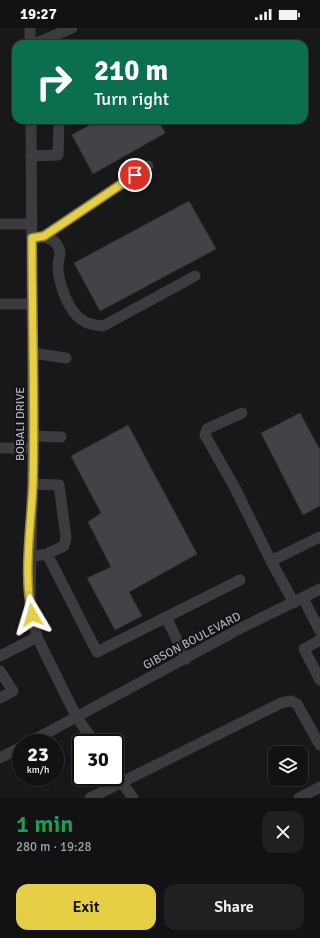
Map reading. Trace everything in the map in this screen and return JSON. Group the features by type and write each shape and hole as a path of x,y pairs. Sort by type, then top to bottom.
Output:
{"street":[{"path":"30,28 32,40"},
{"path":"40,40 59,31 72,28"},
{"name":"BOBALI DRIVE","path":"31,124 33,484 29,557 30,604 37,637 77,718 89,734"},
{"path":"31,156 58,155 59,124"},
{"path":"32,238 44,236 148,166"},
{"path":"0,224 32,224"},
{"path":"44,236 50,238 60,253 57,267 61,286 72,309 82,320 93,325 103,326 195,276"},
{"path":"0,304 32,304"},
{"path":"32,353 66,358"},
{"path":"242,413 208,429 206,435 235,488 271,561 320,631"},
{"path":"33,436 61,437"},
{"path":"0,448 33,448"},
{"path":"29,557 47,554 64,546 66,538 59,485 33,484"},
{"path":"271,561 320,537"},
{"path":"47,554 97,652 240,580"},
{"name":"GIBSON BOULEVARD","path":"46,734 243,627 320,589"},
{"path":"166,617 186,659"},
{"path":"0,656 37,637"},
{"path":"320,640 304,649 320,680"},
{"path":"0,671 13,691 0,698"},
{"path":"124,774 281,703 291,701 298,704 320,745"},
{"path":"0,758 12,752"},
{"path":"90,798 106,786"},
{"path":"124,786 132,798"},
{"path":"298,798 320,787"}],"building":[{"path":"92,124 160,124 165,133 93,174 72,135"},
{"path":"189,201 216,249 100,311 74,263"},
{"path":"300,413 320,450 320,506 303,515 261,433"},
{"path":"128,425 197,554 129,592 142,616 115,630 87,578 111,567 88,522 101,513 71,456"}],"route":[{"path":"32,615 30,604 29,557 33,484 32,238 44,236 135,175"}]}
